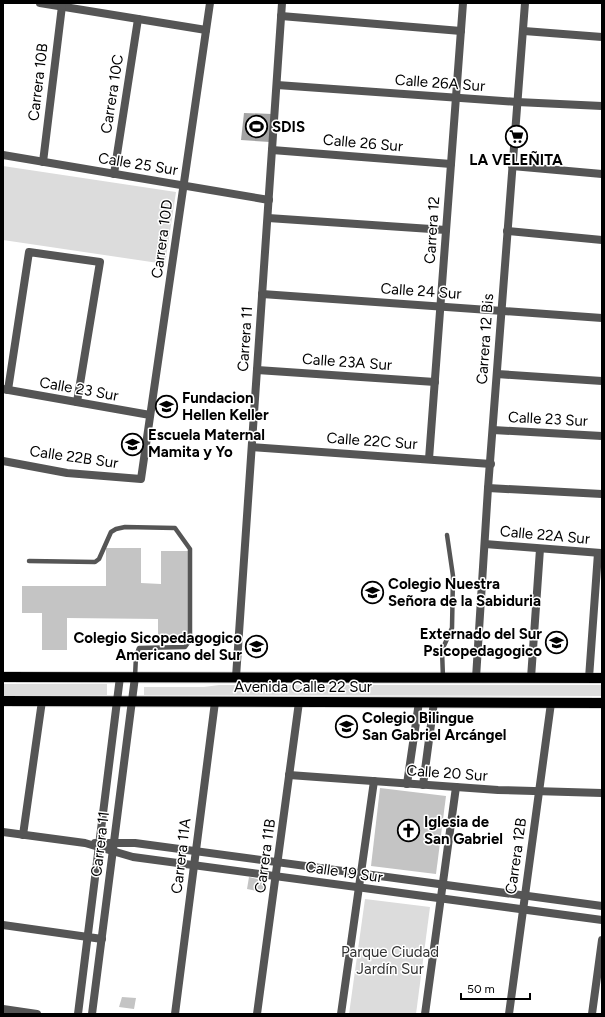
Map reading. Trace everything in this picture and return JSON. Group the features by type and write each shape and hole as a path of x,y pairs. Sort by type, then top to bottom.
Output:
{"main road":[{"name":"Avenida Calle 22 Sur","path":"3,677 602,678"},
{"name":"Avenida Calle 22 Sur","path":"3,701 602,703"}],"street":[{"path":"40,3 206,30"},
{"name":"Carrera 10D","path":"141,479 210,3"},
{"name":"Carrera 11","path":"236,677 282,3"},
{"name":"Carrera 12","path":"429,459 463,3"},
{"name":"Carrera 12 Bis","path":"476,678 492,430 525,3"},
{"name":"Carrera 10B","path":"42,162 62,6"},
{"path":"282,16 461,31"},
{"name":"Carrera 10C","path":"114,174 138,19"},
{"path":"524,30 602,37"},
{"name":"Calle 26A Sur","path":"277,85 517,102 602,106"},
{"name":"Calle 26 Sur","path":"272,150 451,164"},
{"name":"Calle 25 Sur","path":"3,155 269,200"},
{"path":"512,166 602,174"},
{"path":"268,218 446,230"},
{"path":"507,231 602,240"},
{"path":"5,390 29,252 100,262 77,402"},
{"name":"Calle 24 Sur","path":"262,294 602,318"},
{"name":"Calle 23A Sur","path":"257,370 435,382"},
{"path":"497,374 602,381"},
{"name":"Calle 23 Sur","path":"5,390 150,415"},
{"name":"Calle 23 Sur","path":"492,430 602,436"},
{"name":"Calle 22C Sur","path":"252,446 491,464"},
{"name":"Calle 22B Sur","path":"3,461 67,473 141,479"},
{"path":"488,488 602,494"},
{"name":"Calle 22A Sur","path":"485,544 600,553"},
{"path":"531,678 540,548"},
{"path":"589,678 600,553"},
{"name":"Carrera 11","path":"78,1014 120,677"},
{"name":"Carrera 11","path":"92,1014 135,677"},
{"path":"23,835 42,701"},
{"name":"Carrera 11A","path":"175,1014 215,702"},
{"name":"Carrera 11B","path":"256,1014 299,702"},
{"path":"407,784 419,702"},
{"path":"422,785 434,702"},
{"name":"Carrera 12B","path":"509,1014 551,703"},
{"name":"Calle 20 Sur","path":"289,775 374,782 539,792 602,793"},
{"path":"341,1014 374,782"},
{"path":"425,1014 456,787"},
{"name":"Calle 19 Sur","path":"3,832 114,847 135,843 602,906"},
{"name":"Calle 19 Sur","path":"114,847 133,857 602,920"},
{"path":"3,925 102,939"},
{"path":"592,1014 602,940"},
{"path":"3,1009 37,1014"}],"lane":[{"path":"29,561 94,562 99,559 111,532 116,528 175,528 190,549 190,640 185,647 139,648 136,656 135,677"},
{"path":"443,678 442,650 452,628 453,576 447,535"}],"green space":[{"path":"3,166 176,192 165,264 3,240"},
{"path":"3,684 107,684 107,695 3,695"},
{"path":"219,685 602,685 602,696 144,695 144,687 204,687"},
{"name":"Parque Ciudad Jardín Sur","path":"365,899 430,907 416,1014 349,1014"}],"shaded area":[{"name":"SDIS","path":"244,113 272,114 270,142 241,140"}],"building":[{"path":"106,548 141,548 141,583 161,584 161,551 189,551 188,636 158,636 158,619 67,618 67,650 42,650 42,613 22,613 22,586 106,586"},
{"name":"Iglesia de San Gabriel","path":"380,788 446,796 436,874 371,866"},
{"path":"249,877 266,881 263,892 247,889"},
{"path":"122,997 136,998 134,1009 119,1007"}],"place":[{"name":"SDIS","path":"257,127"},
{"name":"LA VELEÑITA","path":"516,137"},
{"name":"Fundacion Hellen Keller","path":"167,407"},
{"name":"Escuela Maternal Mamita y Yo","path":"132,444"},
{"name":"Colegio Nuestra Señora de la Sabiduria","path":"373,593"},
{"name":"Externado del Sur Psicopedagogico","path":"557,643"},
{"name":"Colegio Sicopedagogico Americano del Sur","path":"257,647"},
{"name":"Colegio Bilingue San Gabriel Arcángel","path":"346,727"},
{"name":"Iglesia de San Gabriel","path":"408,831"}]}
